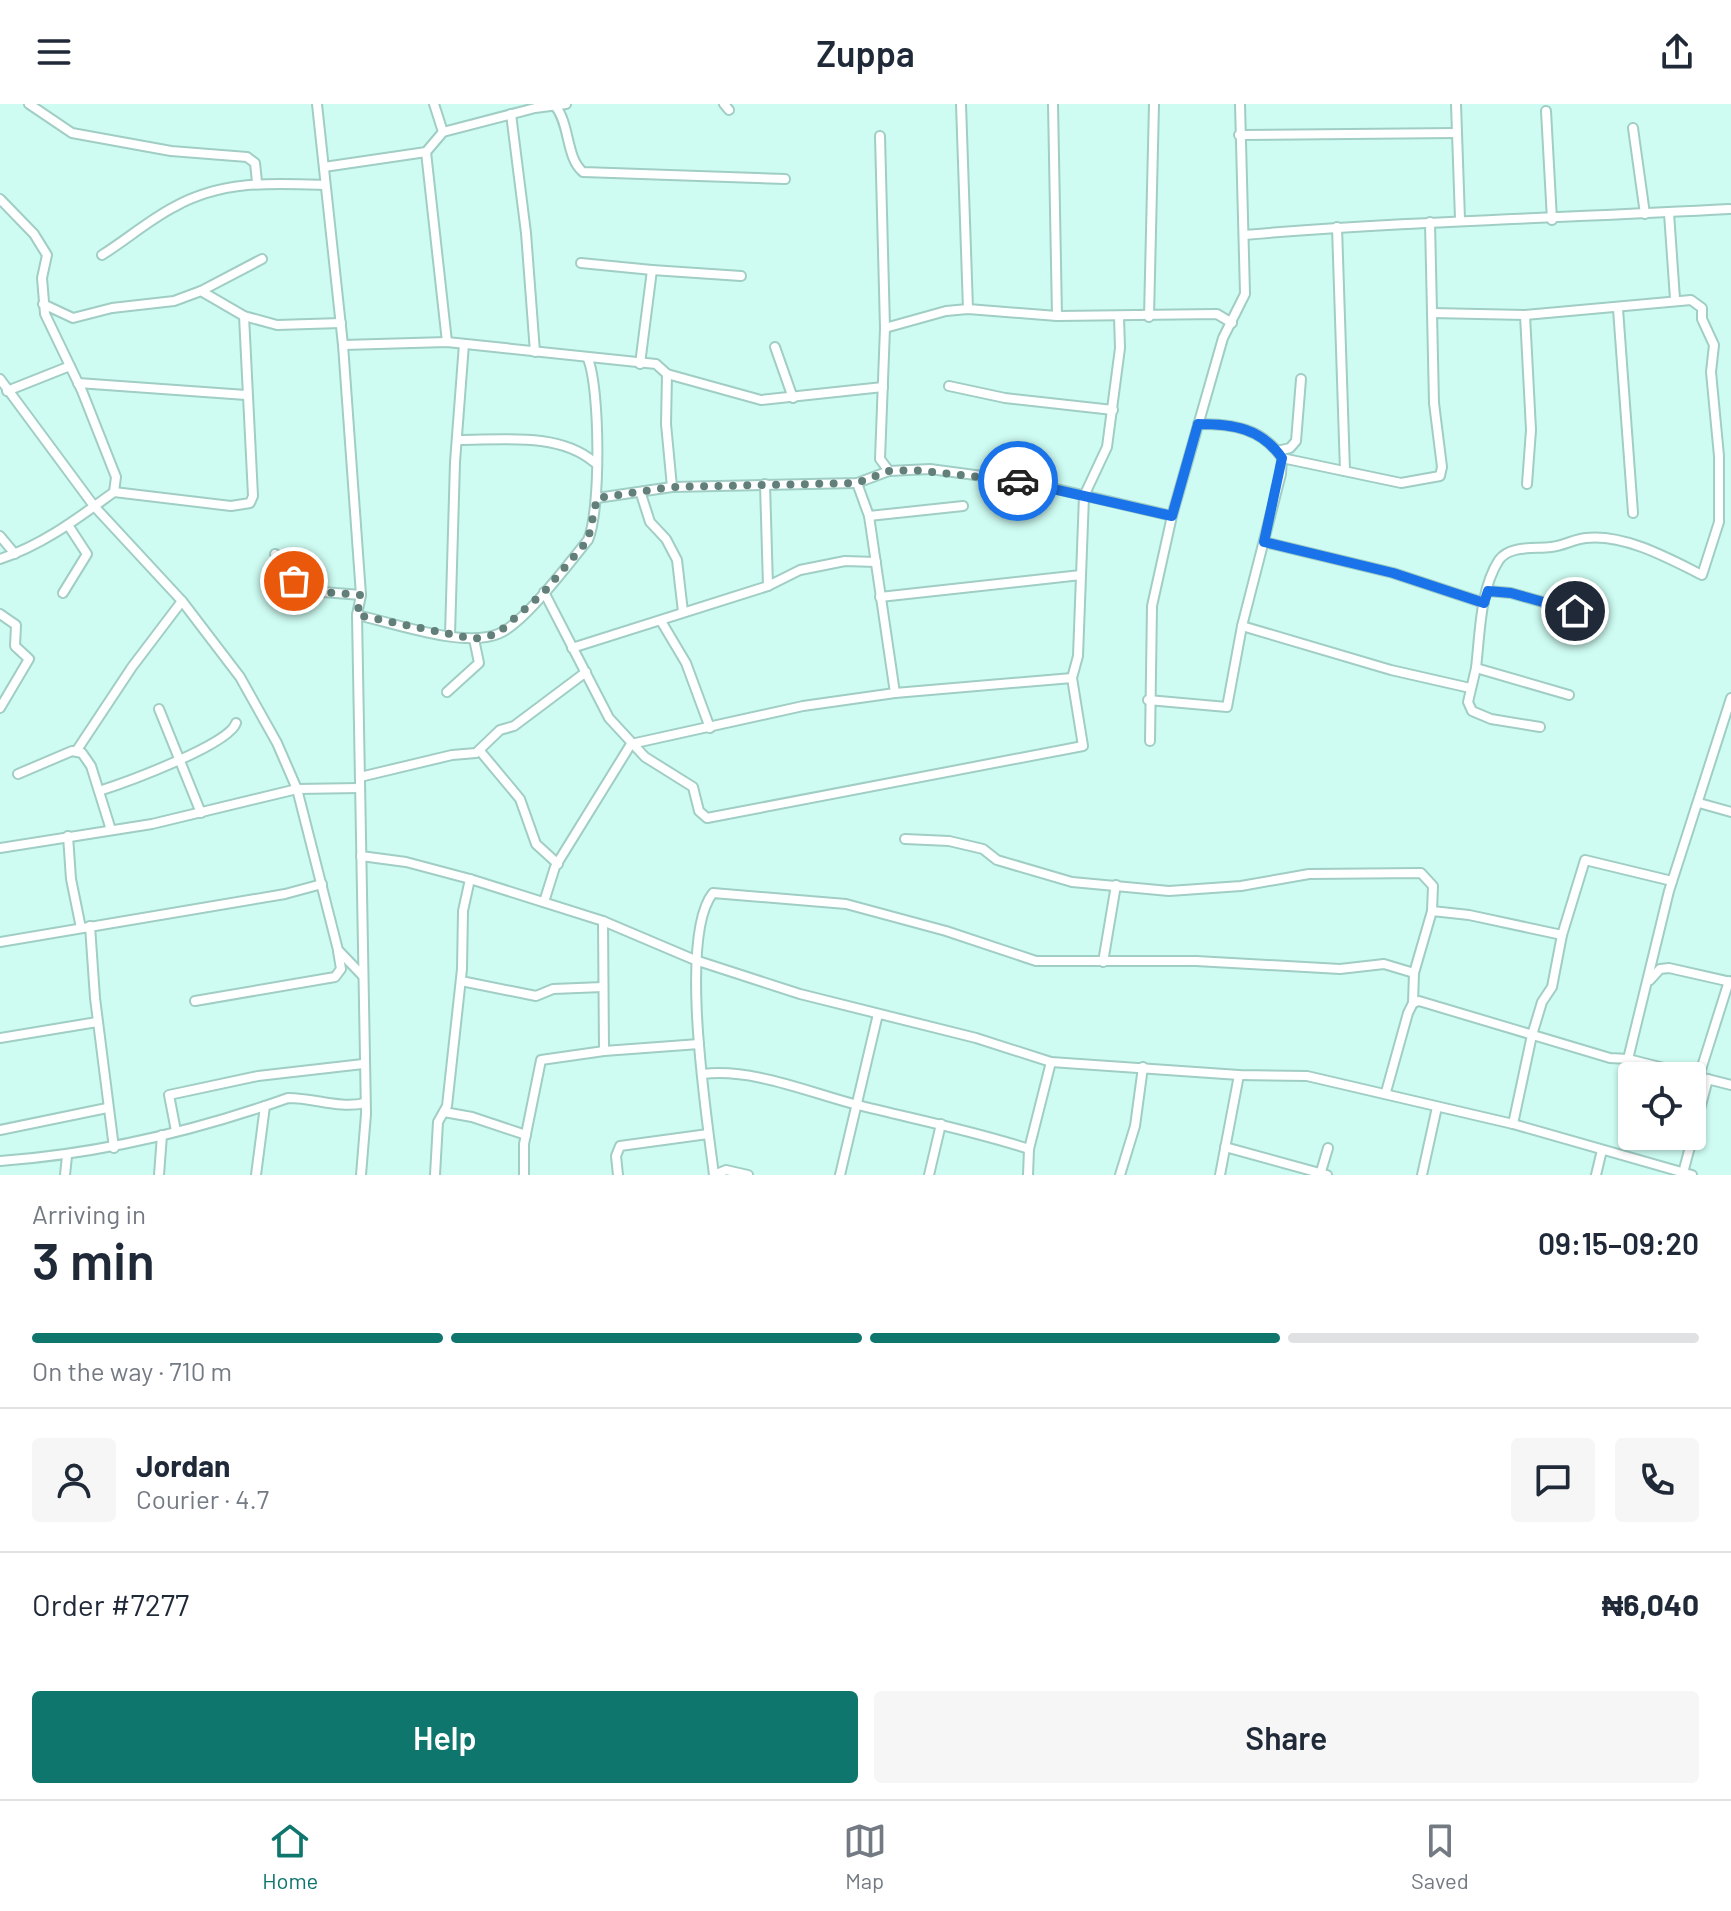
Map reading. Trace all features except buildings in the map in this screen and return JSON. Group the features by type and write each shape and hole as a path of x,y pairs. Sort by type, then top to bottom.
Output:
{"street":[{"path":"29,104 72,133 171,151 247,157 255,163 257,182"},
{"path":"317,104 343,345 361,595 357,615 365,1103 361,1175"},
{"path":"434,104 443,132"},
{"path":"961,104 968,309"},
{"path":"1053,104 1057,316"},
{"path":"1149,317 1154,104"},
{"path":"1150,741 1148,700 1152,606 1172,516 1223,338 1245,294 1240,104"},
{"path":"1456,104 1460,219"},
{"path":"324,167 426,152 443,132 534,106 561,105 576,164 583,172 785,179"},
{"path":"1546,111 1552,220"},
{"path":"511,114 526,233 535,352"},
{"path":"1633,128 1645,214"},
{"path":"1239,135 1456,133"},
{"path":"880,136 885,328 884,470"},
{"path":"426,152 447,342"},
{"path":"102,255 172,207 202,194 257,182 325,185"},
{"path":"0,199 34,234 47,255 42,278 43,304 113,465 114,492"},
{"path":"1244,235 1460,219 1552,220 1729,209"},
{"path":"1669,213 1675,299"},
{"path":"1198,424 1242,428 1259,434 1280,455 1401,483 1430,479 1442,472 1434,403 1430,222"},
{"path":"1337,227 1345,471"},
{"path":"43,304 73,318 112,308 174,301 201,291 262,259"},
{"path":"581,263 741,276"},
{"path":"640,364 652,270"},
{"path":"201,291 244,316 277,325 341,323"},
{"path":"1432,313 1525,315 1618,309 1675,299 1691,300 1702,308 1702,319 1714,345 1711,372 1719,456 1719,522 1702,575 1655,552 1589,538 1510,552 1498,562 1484,603 1476,668 1468,702 1478,714 1540,727"},
{"path":"885,328 946,311 968,309 1057,316 1217,314 1232,323"},
{"path":"1618,309 1633,513"},
{"path":"1525,315 1531,430 1527,484"},
{"path":"0,559 68,525 114,492 231,506 250,503 253,496 244,316"},
{"path":"544,592 609,718 645,757 693,787 699,811 707,818 1083,746 1072,678 1078,656 1084,496 1103,459 1113,410 1119,317"},
{"path":"343,345 447,342 656,364 667,374 751,398 793,398 883,387"},
{"path":"450,635 464,344"},
{"path":"775,347 793,398"},
{"path":"357,615 474,639 509,628 544,592 588,540 597,498 595,380 588,359"},
{"path":"7,391 70,366"},
{"path":"667,374 666,424 672,487"},
{"path":"0,379 94,506 182,601 240,677 277,743 297,789 341,969 335,977 195,1001"},
{"path":"1148,700 1227,707 1280,455 1296,441 1301,379"},
{"path":"78,383 246,395"},
{"path":"949,386 1005,398 1113,410"},
{"path":"458,440 531,440 568,447 594,462"},
{"path":"597,498 641,494 672,487 857,483 884,470 930,469 1027,482 1172,516"},
{"path":"857,483 869,516 895,693"},
{"path":"765,484 768,586"},
{"path":"641,494 650,522 666,539 677,560 683,612"},
{"path":"869,516 963,506"},
{"path":"63,593 87,554 68,525"},
{"path":"0,536 15,554"},
{"path":"1264,542 1393,573 1484,603"},
{"path":"275,554 290,563 298,590 361,595"},
{"path":"572,648 768,586 800,570 845,561 876,562"},
{"path":"880,597 1081,575"},
{"path":"1488,591 1511,593 1575,611"},
{"path":"18,774 77,750 132,667 182,601"},
{"path":"0,614 16,625 15,646 29,659 0,708"},
{"path":"661,621 686,663 710,728"},
{"path":"1242,626 1391,670 1470,688"},
{"path":"447,692 479,663 474,639"},
{"path":"1476,668 1569,695"},
{"path":"360,777 480,751 500,730 514,726 586,672"},
{"path":"544,902 558,864 631,744 803,706 895,693 1072,678"},
{"path":"1628,1059 1672,881 1731,698"},
{"path":"159,709 201,813"},
{"path":"99,791 132,782 230,734 236,723"},
{"path":"77,750 91,766 111,830"},
{"path":"480,751 520,799 536,844 558,864"},
{"path":"0,848 201,813 297,789 360,788"},
{"path":"1699,803 1731,812"},
{"path":"68,836 71,879 86,927 114,1148"},
{"path":"905,839 949,841 983,849 997,860 1058,878 1169,891 1241,886 1309,874 1421,873 1433,886 1432,911 1414,973 1413,1003 1395,1051 1386,1092"},
{"path":"361,856 406,862 470,879 603,921 695,960 800,994 976,1038 1051,1062 1239,1075 1307,1076 1513,1124 1687,1174 1691,1150"},
{"path":"1513,1124 1532,1035 1542,1002 1552,987 1562,935 1585,860 1672,881"},
{"path":"435,1175 438,1122 444,1112 461,981 463,911 470,879"},
{"path":"0,942 285,894 322,884"},
{"path":"1103,962 1116,885"},
{"path":"748,1175 726,1170 714,1175 699,1044 695,960 710,896 720,892 846,904 946,931 1036,961 1196,961 1340,969 1384,964 1414,973"},
{"path":"1432,911 1469,915 1562,935"},
{"path":"603,921 604,1051"},
{"path":"338,950 363,977"},
{"path":"1649,982 1653,974 1669,968 1730,982 1706,1066"},
{"path":"461,981 536,996 553,989 603,987"},
{"path":"1413,1003 1419,1001 1610,1058 1640,1062"},
{"path":"840,1175 878,1014"},
{"path":"0,1038 97,1022"},
{"path":"524,1175 526,1135 540,1062 604,1051 699,1044"},
{"path":"1028,1175 1029,1149 1051,1062"},
{"path":"176,1131 169,1095 258,1076 363,1064"},
{"path":"1120,1175 1135,1126 1143,1067"},
{"path":"703,1074 718,1072 757,1080 941,1124 1029,1149"},
{"path":"1220,1175 1239,1075"},
{"path":"1706,1078 1731,1085"},
{"path":"0,1161 67,1156 114,1148 288,1098 315,1098 342,1108 365,1103"},
{"path":"256,1175 265,1106"},
{"path":"1422,1175 1437,1107"},
{"path":"0,1130 107,1108"},
{"path":"444,1112 526,1135"},
{"path":"929,1175 941,1124"},
{"path":"618,1175 616,1156 620,1146 708,1134"},
{"path":"159,1175 162,1135"},
{"path":"1225,1147 1322,1174 1328,1148"},
{"path":"1596,1175 1602,1150"},
{"path":"65,1175 67,1156"}],"way so far":[{"path":"294,581 298,590 361,595 357,615 474,639 509,628 544,592 588,540 597,498 641,494 672,487 857,483 889,471 930,469 1018,481"}],"route":[{"path":"1018,481 1172,516 1198,424 1229,424 1259,434 1282,458 1264,542 1393,573 1484,603 1488,591 1511,593 1575,611"}]}
